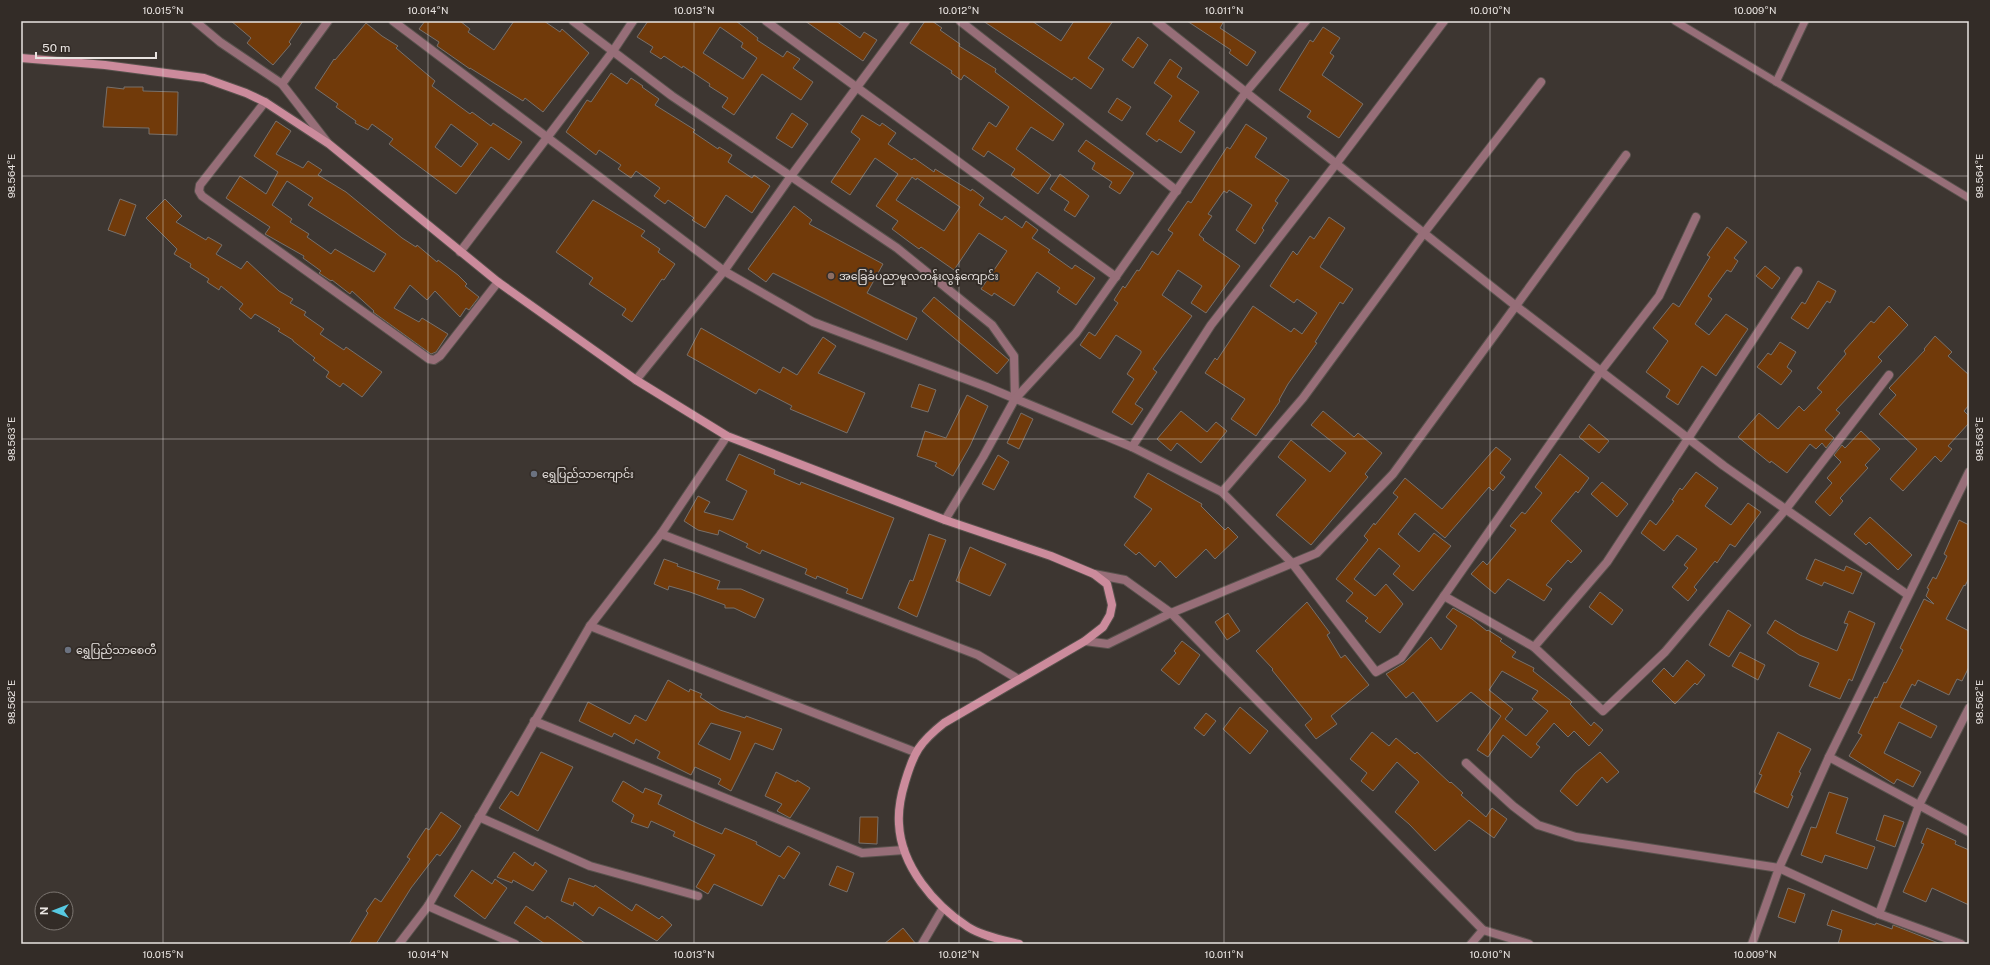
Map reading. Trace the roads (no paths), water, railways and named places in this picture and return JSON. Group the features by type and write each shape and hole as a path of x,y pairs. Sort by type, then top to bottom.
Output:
{"street":[{"path":"195,21 220,42 282,84 329,144"},
{"path":"282,84 328,21"},
{"path":"393,21 724,271 813,322 1015,399 1132,447 1222,492 1292,563 1376,672 1401,658 1601,371 1659,296 1696,217"},
{"path":"573,21 672,96 897,248 992,325 1014,356 1015,399"},
{"path":"460,252 546,137 613,51 633,21"},
{"path":"766,21 1116,277"},
{"path":"636,380 724,271 791,176 906,21"},
{"path":"960,21 1177,191"},
{"path":"1156,21 1516,306 1689,439 1908,595"},
{"path":"945,520 983,457 1015,399 1076,333 1246,92 1306,21"},
{"path":"1132,447 1211,325 1336,164 1444,21"},
{"path":"21,58 105,65 204,78 246,93 265,102 329,144 498,282 636,380 727,436 945,520 1051,556 1094,574 1125,580 1171,612 1482,930 1529,944"},
{"path":"1222,492 1303,398 1424,233 1541,82"},
{"path":"265,102 200,185 199,191 202,196 429,359 434,360 440,356 498,282"},
{"path":"1085,641 1108,644 1171,612 1317,553 1393,474 1626,155"},
{"path":"1534,647 1607,562 1798,271"},
{"path":"1444,596 1534,647 1603,711 1665,652 1786,509 1889,375"},
{"path":"399,944 428,906 590,626 661,534 727,436"},
{"path":"1752,944 1779,868 1828,757 1969,472"},
{"path":"661,534 978,655 1018,679"},
{"path":"1020,944 992,941 969,928 943,908 912,868 904,850 898,824 901,798 915,752 931,733 944,723 1085,641 1103,627 1110,615 1112,605 1107,584 1094,574"},
{"path":"590,626 915,752"},
{"path":"1879,914 1919,805 1969,708"},
{"path":"534,721 862,853 904,850"},
{"path":"1828,757 1969,832"},
{"path":"1466,763 1512,806 1538,825 1576,837 1779,868 1879,914 1961,944"},
{"path":"479,817 590,866 698,896"},
{"path":"428,906 515,944"},
{"path":"922,944 943,908"},
{"path":"1471,944 1482,930"}],"lane":[{"path":"1675,21 1969,198"},
{"path":"1776,82 1805,21"}],"place":[{"name":"အခြေခံပညာမူလတန်းလွန်ကျောင်း","path":"831,276"},
{"name":"ရွှေပြည်သာကျောင်း","path":"534,474"},
{"name":"ရွှေပြည်သာစေတီ","path":"68,650"}]}
